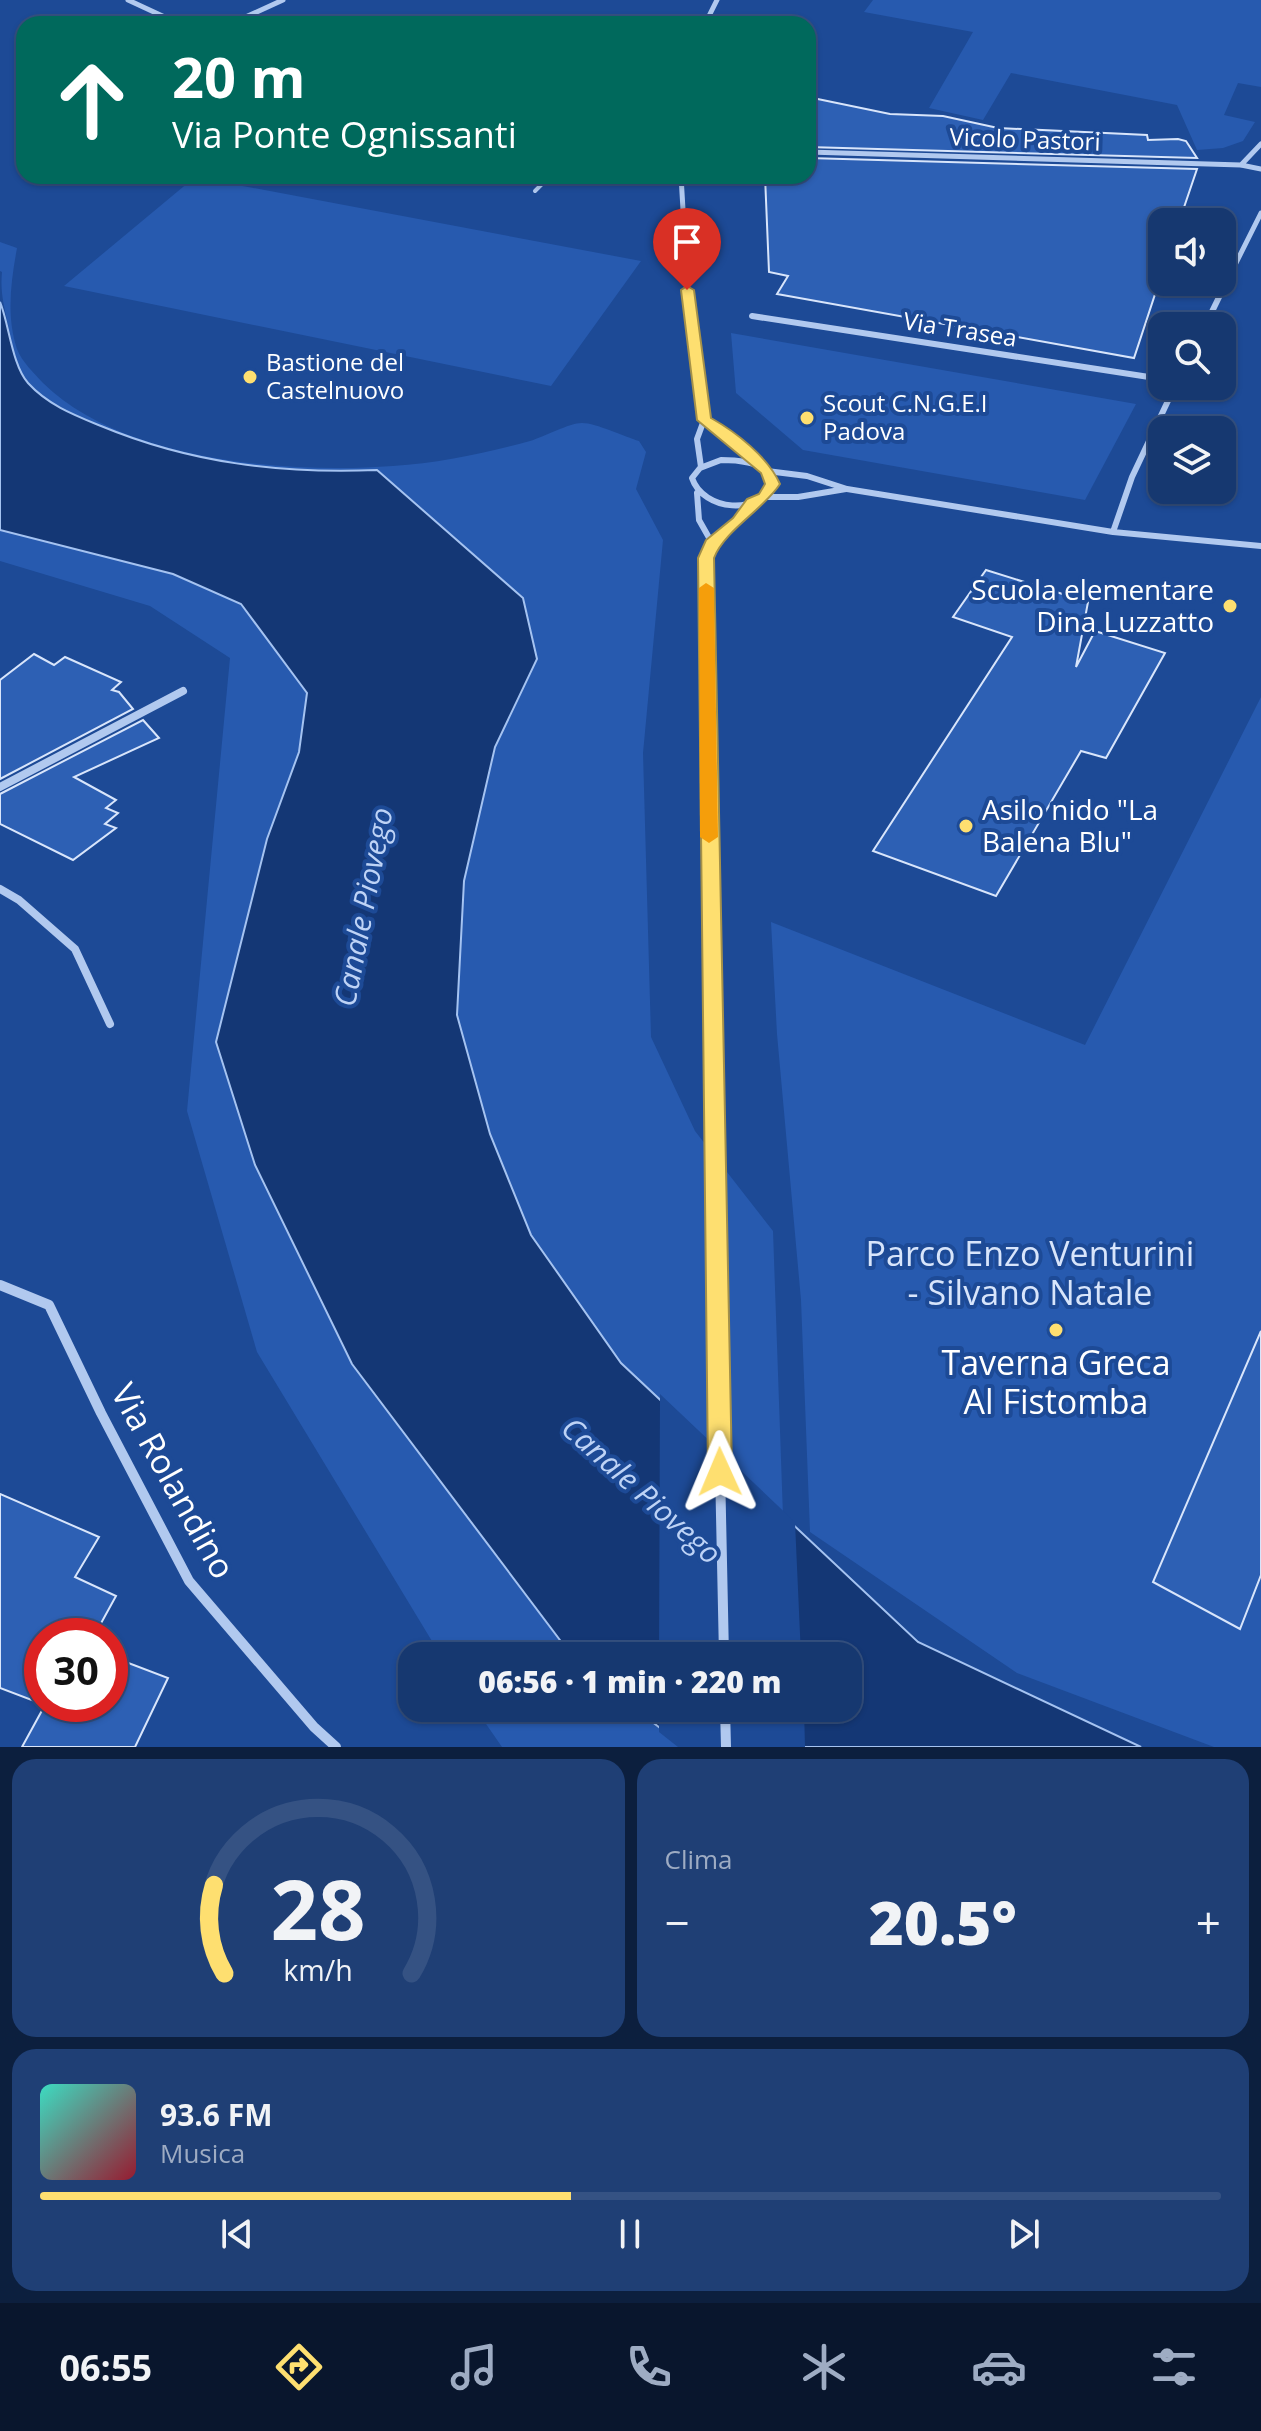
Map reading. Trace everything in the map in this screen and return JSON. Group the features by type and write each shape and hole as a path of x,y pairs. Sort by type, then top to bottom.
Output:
{"street":[{"path":"128,0 158,16"},
{"path":"248,16 283,0"},
{"path":"1241,165 1261,144"},
{"name":"Vicolo Pastori","path":"816,152 1241,165 1261,169"},
{"path":"681,184 689,310 704,420 697,439 701,467"},
{"path":"1212,312 1261,213"},
{"name":"Via Trasea","path":"752,316 1148,377"},
{"path":"1113,532 1132,477 1168,400"},
{"path":"704,420 721,429 767,471 807,476 847,489 1113,532 1261,546"},
{"path":"712,543 699,520 694,475 701,467 727,459 756,464"},
{"path":"764,497 773,484 767,471"},
{"path":"697,493 721,504 847,489"},
{"path":"724,1642 706,558 712,543 738,521 753,502"},
{"path":"0,787 183,691"},
{"path":"0,889 19,900 75,949 110,1024"},
{"name":"Via Rolandino","path":"0,1285 49,1305 101,1413 189,1581 314,1727 336,1747"},
{"path":"725,1722 726,1747"}],"lane":[{"path":"535,191 542,184"}],"green space":[{"path":"873,0 1261,0 1261,87 1238,83 1224,115 1255,122 1243,141 1223,148 1197,150 1177,105 1011,73 983,120 929,108 973,32 864,12"},
{"path":"187,184 232,184 641,261 551,386 64,286"},
{"path":"0,242 17,248 11,311 17,349 25,363 43,383 76,409 116,430 161,446 257,464 351,468 393,466 496,450 582,423 639,441 646,452 636,489 663,540 643,753 651,1037 695,1131 773,1231 783,1516 621,1363 531,1235 490,1134 457,1015 464,881 495,747 537,659 523,598 377,470 271,468 202,457 134,439 71,413 44,397 28,383 15,356 3,298"},
{"path":"731,333 1136,404 1085,500 803,450 736,393"},
{"path":"0,530 173,574 241,604 307,693 299,752 267,839 352,1364 561,1642 433,1642 257,1352 187,1111 230,658 150,606 0,561"},
{"name":"Parco Enzo Venturini - Silvano Natale","path":"1261,697 1261,1747 1214,1747 1017,1673 810,1532 801,1300 777,1034 771,922 1085,1045"},
{"path":"485,1722 652,1722 685,1747 502,1747"}],"water":[{"name":"Canale Piovego","path":"0,302 14,355 23,375 36,391 62,409 134,439 202,457 271,468 377,470 523,598 537,659 495,747 464,881 457,1015 490,1134 531,1235 621,1363 918,1642 1141,1747 685,1747 652,1722 862,1722 862,1642 561,1642 352,1364 255,1165 216,1042 267,839 299,752 307,693 241,604 173,574 0,530"}],"pier":[{"path":"660,1394 795,1522 800,1642 659,1642"},
{"path":"659,1722 804,1722 805,1747 678,1747 659,1732"}],"building":[{"path":"816,99 890,114 943,116 998,128 1147,135 1148,140 1178,139 1186,141 1197,158 816,147"},
{"path":"816,158 1197,169 1184,208 1148,208 1148,296 1154,296 1134,358 777,294 788,276 769,272 765,184 816,184"},
{"path":"986,570 1088,602 1076,667 1095,631 1165,653 1106,758 1081,751 996,896 873,851 1012,637 953,617"},
{"path":"34,654 54,665 65,657 121,682 112,690 119,692 133,709 0,779 0,680"},
{"path":"143,720 159,738 74,777 116,800 106,808 118,813 105,824 116,828 73,860 0,824 0,794"},
{"path":"1261,1331 1261,1575 1240,1629 1153,1582"},
{"path":"0,1494 99,1537 75,1577 116,1596 104,1618 24,1618 24,1697 0,1688"},
{"path":"128,1663 168,1678 135,1747 22,1747 36,1722 128,1722"}],"slow traffic":[{"path":"706,588 709,837"}],"place":[{"name":"Bastione del Castelnuovo","path":"250,377"},
{"name":"Scout C.N.G.E.I Padova","path":"807,418"},
{"name":"Scuola elementare Dina Luzzatto","path":"1230,606"},
{"name":"Asilo nido \"La Balena Blu\"","path":"966,826"},
{"name":"Taverna Greca Al Fistomba","path":"1056,1330"}],"route":[{"path":"687,290 704,420 721,429 767,471 773,484 764,497 753,502 738,521 712,543 706,558 713,1182 720,1472"}]}
